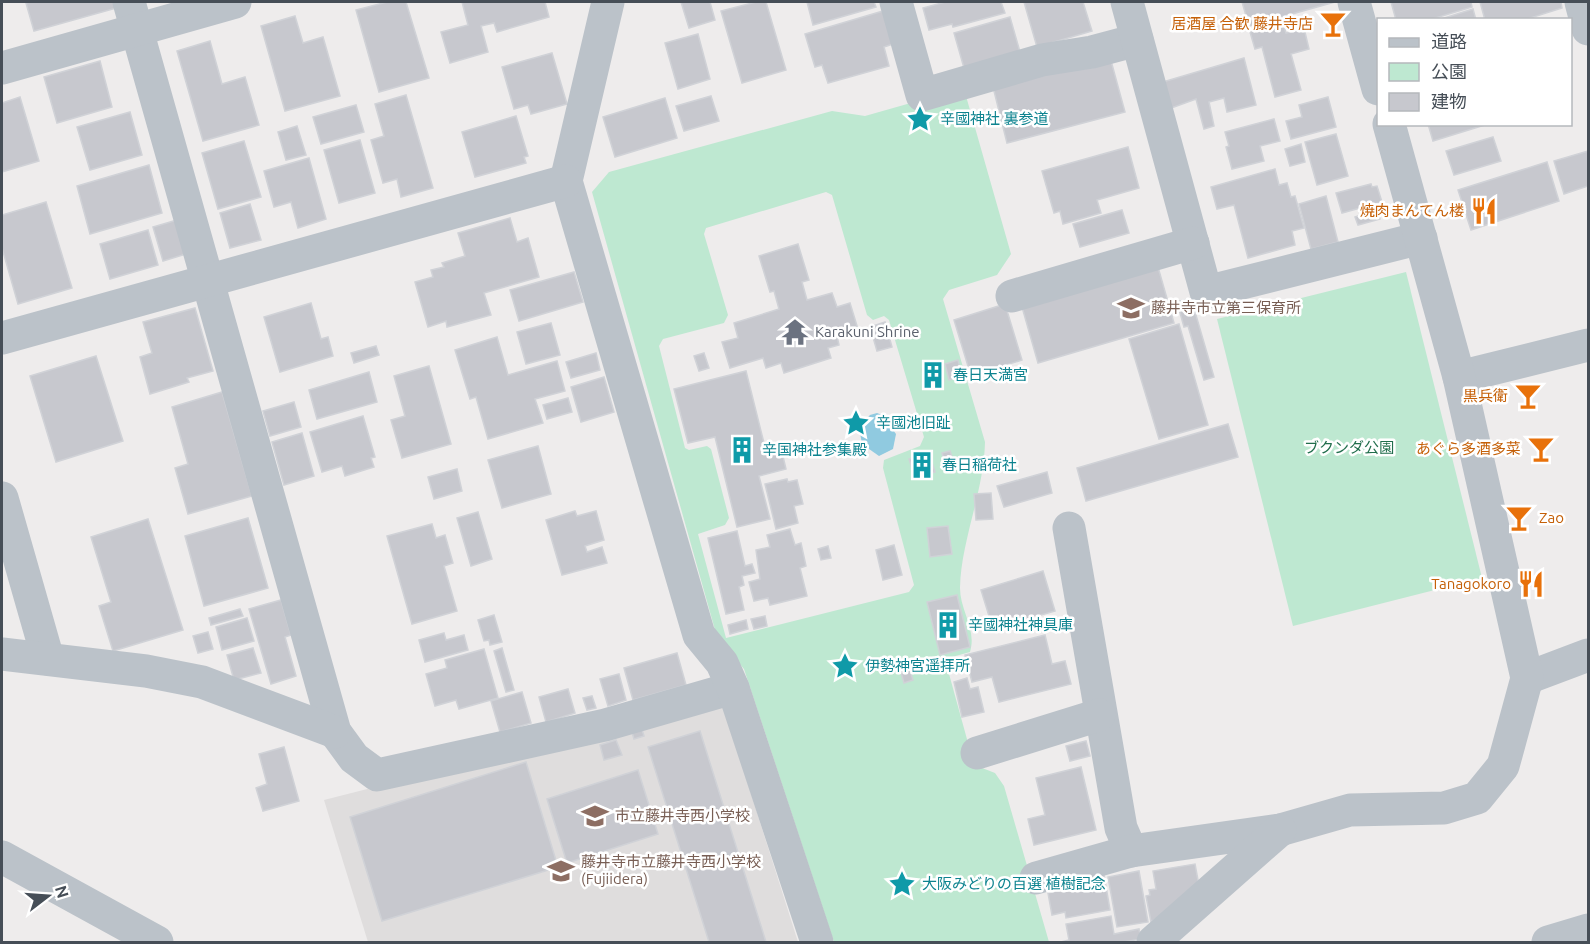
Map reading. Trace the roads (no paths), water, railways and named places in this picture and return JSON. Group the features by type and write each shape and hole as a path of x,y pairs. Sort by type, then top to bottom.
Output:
{"street":[{"path":"2,68 133,15 235,2"},
{"path":"608,2 566,181 699,634 722,663 733,688 817,942"},
{"path":"896,2 922,95 1042,60 1092,52 1137,40"},
{"path":"1127,2 1206,292 1421,237"},
{"path":"1354,2 1377,85"},
{"path":"1581,2 1588,29"},
{"path":"133,15 335,732 354,758 377,775 605,725 733,688"},
{"path":"1036,878 1131,850 1280,830 1350,810 1444,808 1477,798 1503,766 1527,678 1459,377 1390,126"},
{"path":"2,338 566,181"},
{"path":"1012,296 1193,243"},
{"path":"1459,377 1588,345"},
{"path":"2,498 48,659"},
{"path":"1069,528 1121,828 1131,850"},
{"path":"2,654 146,671 202,682 335,732"},
{"path":"1527,678 1588,655"},
{"path":"977,753 1100,715"},
{"path":"1153,942 1280,830"},
{"path":"2,857 157,942"},
{"path":"1548,942 1588,930"}],"water":[{"path":"877,413 882,415 896,434 893,449 879,456 862,444 859,427 870,415"}],"place":[{"name":"居酒屋 合歓 藤井寺店","path":"1333,24"},
{"name":"辛國神社 裏参道","path":"920,119"},
{"name":"焼肉まんてん楼","path":"1484,211"},
{"name":"藤井寺市立第三保育所","path":"1131,308"},
{"name":"Karakuni Shrine","path":"795,332"},
{"name":"春日天満宮","path":"933,375"},
{"name":"黒兵衛","path":"1528,396"},
{"name":"辛國池旧趾","path":"856,423"},
{"name":"あぐら多酒多菜","path":"1541,449"},
{"name":"辛国神社参集殿","path":"742,450"},
{"name":"春日稲荷社","path":"922,465"},
{"name":"Zao","path":"1519,518"},
{"name":"Tanagokoro","path":"1531,584"},
{"name":"辛國神社神具庫","path":"948,625"},
{"name":"伊勢神宮遥拝所","path":"845,666"},
{"name":"市立藤井寺西小学校","path":"595,816"},
{"name":"藤井寺市立藤井寺西小学校 (Fujiidera)","path":"561,871"},
{"name":"大阪みどりの百選 植樹記念","path":"902,884"}],"park label":[{"name":"ブクンダ公園","path":"1349,448"}]}
